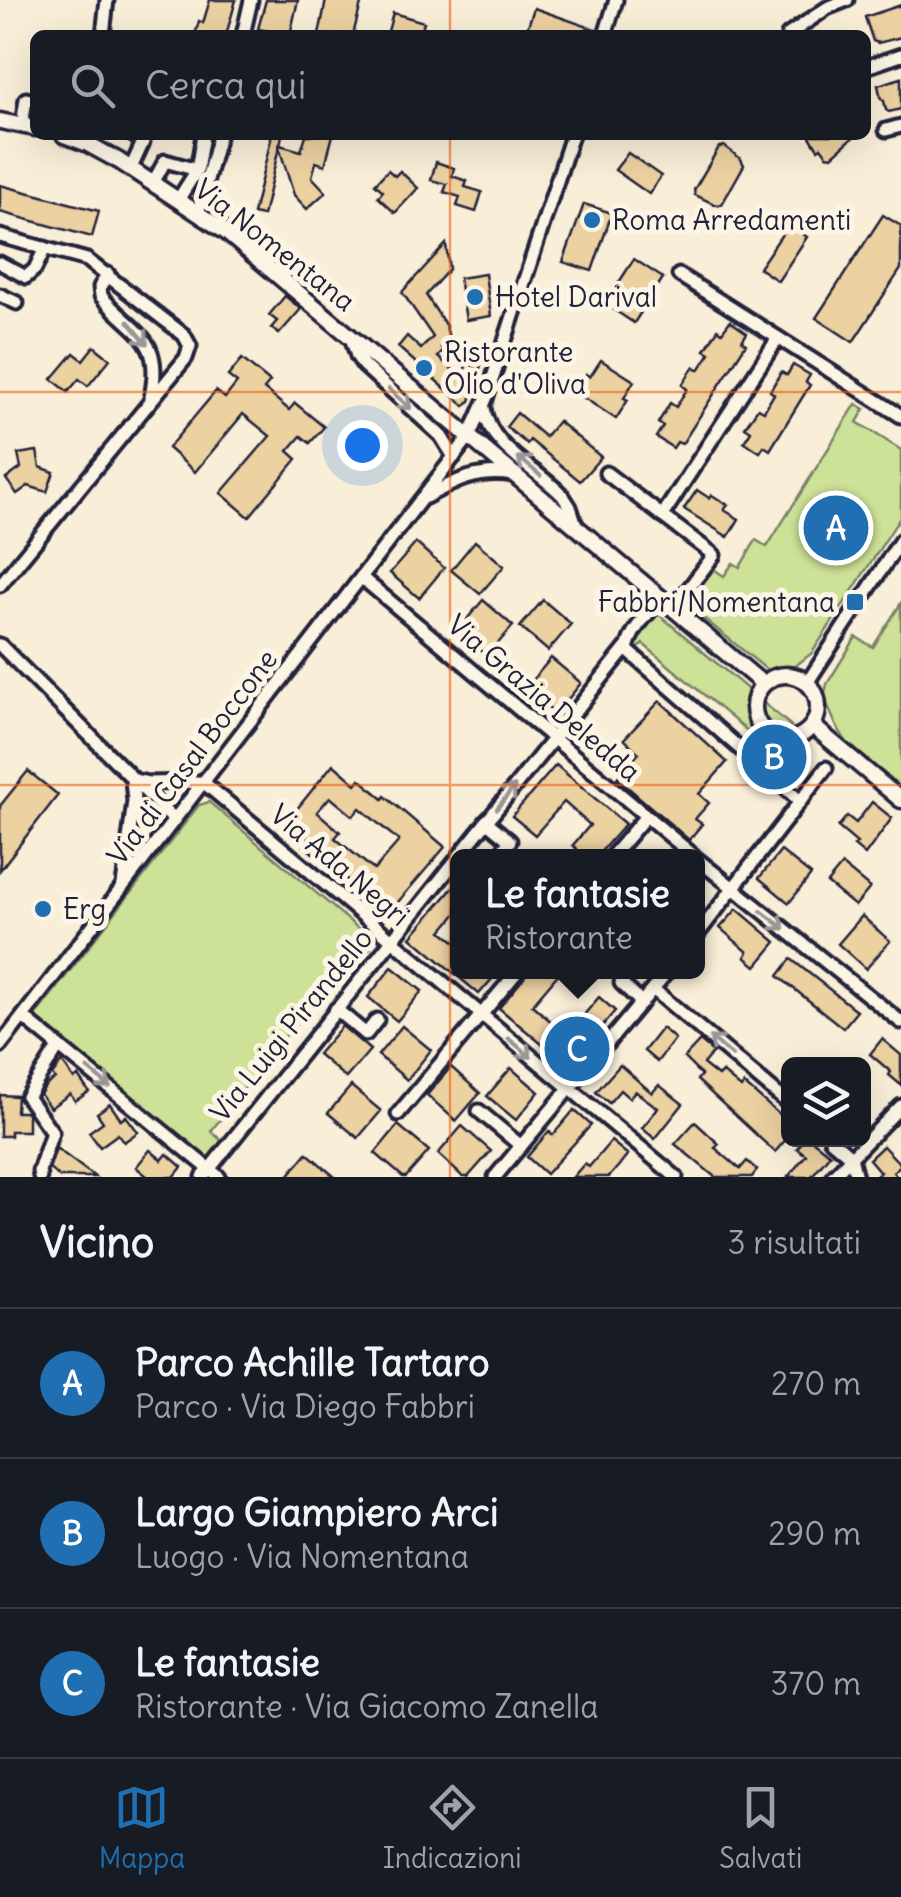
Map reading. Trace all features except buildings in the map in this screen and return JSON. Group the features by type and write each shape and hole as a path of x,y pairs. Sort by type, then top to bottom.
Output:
{"main road":[{"path":"0,121 28,126"},
{"name":"Via Nomentana","path":"89,140 236,240 763,684"},
{"path":"788,675 808,683 818,705 812,726 792,739 777,738 764,730 755,718 754,702 763,684 788,675"},
{"path":"812,726 901,800"}],"street":[{"path":"103,30 107,0"},
{"path":"244,30 251,0"},
{"path":"607,30 616,0"},
{"path":"795,30 846,0"},
{"path":"871,66 901,54"},
{"path":"28,126 26,99 30,100"},
{"path":"886,130 901,126"},
{"path":"131,168 144,142 141,140"},
{"path":"198,213 218,140"},
{"name":"Via di Casal Boccone","path":"0,1046 469,437 484,404 570,140"},
{"path":"178,200 197,170 202,141 216,150"},
{"path":"153,184 166,161 197,170"},
{"path":"0,585 187,356 190,346 184,335 83,258 44,248 5,238 0,261 26,277 44,248"},
{"path":"108,274 100,286 101,296 144,337 152,355 154,382 148,405"},
{"path":"679,275 901,416"},
{"path":"0,295 16,303"},
{"name":"Via Nomentana","path":"351,338 364,366 441,436 454,457"},
{"path":"662,516 778,338"},
{"name":"Via Nomentana","path":"484,404 485,418 495,435 560,493 570,506 577,528"},
{"name":"Via di Casal Boccone","path":"422,498 470,476 495,472 515,475"},
{"path":"606,473 714,555 674,608"},
{"path":"808,683 901,540"},
{"name":"Via Grazia Deledda","path":"362,578 685,849"},
{"name":"Via Luigi Pirandello","path":"467,849 662,598"},
{"path":"0,645 174,820"},
{"path":"626,648 800,801"},
{"path":"771,775 780,760 777,738"},
{"path":"705,925 826,768"},
{"path":"132,780 203,782"},
{"path":"123,888 134,800 132,780"},
{"name":"Via Ada Negri","path":"203,782 676,1177"},
{"path":"618,849 646,816"},
{"path":"486,821 510,841 504,849"},
{"name":"Via Grazia Deledda","path":"705,866 901,1022"},
{"name":"Via Luigi Pirandello","path":"210,1174 391,940 450,870"},
{"path":"398,1114 511,979"},
{"path":"624,979 620,983 642,1003"},
{"path":"495,1177 661,979"},
{"path":"653,989 781,1097"},
{"path":"336,1010 366,1034 378,1020"},
{"path":"23,1016 210,1174"},
{"path":"40,1177 38,1171 52,1132 27,1097 59,1046"},
{"path":"832,1177 901,1106"},
{"path":"479,1111 521,1146"},
{"path":"839,1147 850,1157 856,1177"}],"green space":[{"path":"856,404 865,409 857,422 901,450 901,516 812,653 790,670 766,669 686,604 712,568 724,576 733,563 740,567 756,540 767,547"},
{"path":"901,603 901,787 847,743 824,697 827,684 856,637 873,647"},
{"path":"656,612 791,726 770,750 643,644 637,650 631,646"},
{"path":"209,802 366,935 371,947 362,956 353,950 211,1131 221,1140 221,1147 210,1162 35,1016 199,805"}],"place":[{"name":"Roma Arredamenti","path":"592,220"},
{"name":"Hotel Darival","path":"475,297"},
{"name":"Ristorante Olio d'Oliva","path":"424,368"},
{"name":"Parco Achille Tartaro","path":"836,528"},
{"name":"Fabbri/Nomentana","path":"855,602"},
{"name":"Largo Giampiero Arci","path":"774,757"},
{"name":"Erg","path":"43,909"},
{"name":"Le fantasie","path":"577,1049"}]}
